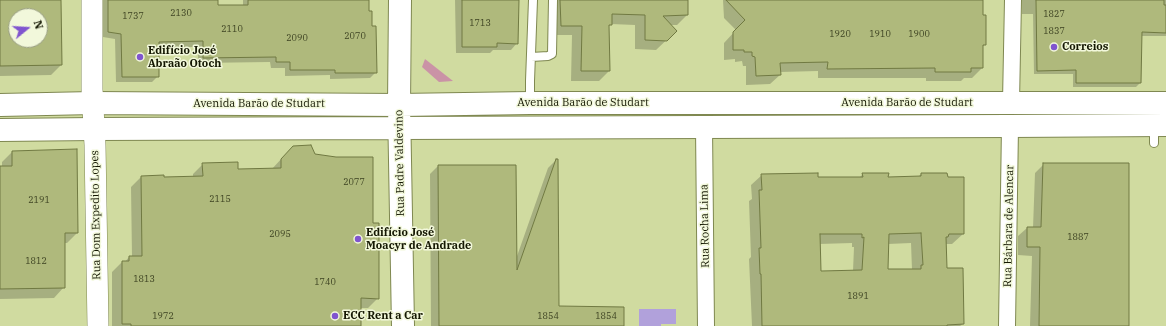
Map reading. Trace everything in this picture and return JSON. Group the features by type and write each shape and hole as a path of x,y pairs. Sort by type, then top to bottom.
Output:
{"main road":[{"name":"Rua Padre Valdevino","path":"400,0 399,105 403,326"},
{"name":"Avenida Barão de Studart","path":"0,105 93,103 399,105 530,103 1166,103"},
{"path":"0,130 1010,126 1158,131"}],"street":[{"name":"Rua Dom Expedito Lopes","path":"92,0 98,326"},
{"path":"1011,102 1013,0"},
{"name":"Rua Bárbara de Alencar","path":"1007,326 1010,126"},
{"name":"Rua Rocha Lima","path":"704,127 706,326"}],"lane":[{"path":"530,103 533,0"},
{"path":"531,57 548,56 552,54 553,0"}],"shaded area":[{"path":"425,59 453,81 439,82 422,67"},
{"path":"639,309 676,309 676,324 639,326"}],"building":[{"path":"0,0 61,0 62,65 0,66"},
{"path":"108,0 218,0 218,5 248,5 248,0 369,0 369,11 372,11 372,26 376,26 377,73 335,73 335,70 290,70 290,62 276,62 276,57 203,58 203,41 159,42 159,77 122,77 121,34 108,32"},
{"path":"462,0 519,0 518,44 497,43 497,47 462,47"},
{"path":"560,0 688,0 688,15 663,16 677,31 667,41 645,40 645,15 612,14 612,25 609,25 610,71 581,71 582,26 561,26"},
{"path":"726,0 983,0 983,15 986,15 986,45 983,45 983,68 971,68 971,72 935,72 935,68 827,69 828,62 780,63 781,75 756,76 755,57 752,56 752,52 733,50 733,32 745,20"},
{"path":"1036,0 1164,0 1164,5 1166,5 1166,33 1142,32 1141,83 1076,83 1076,70 1037,71"},
{"path":"311,145 315,154 336,157 373,157 373,223 379,223 379,299 361,298 361,326 131,326 131,324 122,324 122,261 129,261 129,256 142,256 141,176 203,176 202,163 238,162 238,169 281,168 281,159 293,146"},
{"path":"77,149 78,233 65,233 65,288 0,289 0,166 12,166 12,151"},
{"path":"556,159 558,159 559,306 624,307 624,326 439,326 438,165 516,165 517,270"},
{"path":"1043,163 1129,163 1129,326 1039,326 1040,247 1027,247 1027,227 1041,227"},
{"path":"818,173 818,177 863,177 862,173 889,173 888,177 921,176 921,173 947,173 948,177 964,177 964,234 949,234 948,237 946,237 947,268 963,268 964,324 947,326 762,326 759,248 761,248 759,190 762,190 761,174","holes":["921,233 923,265 921,265 921,269 888,269 889,234","820,234 862,234 862,238 864,237 862,270 821,271"]}],"place":[{"name":"Correios","path":"1054,47"},
{"name":"Edifício José Abraão Otoch","path":"140,57"},
{"name":"Edifício José Moacyr de Andrade","path":"358,239"},
{"name":"ECC Rent a Car","path":"335,316"}]}
